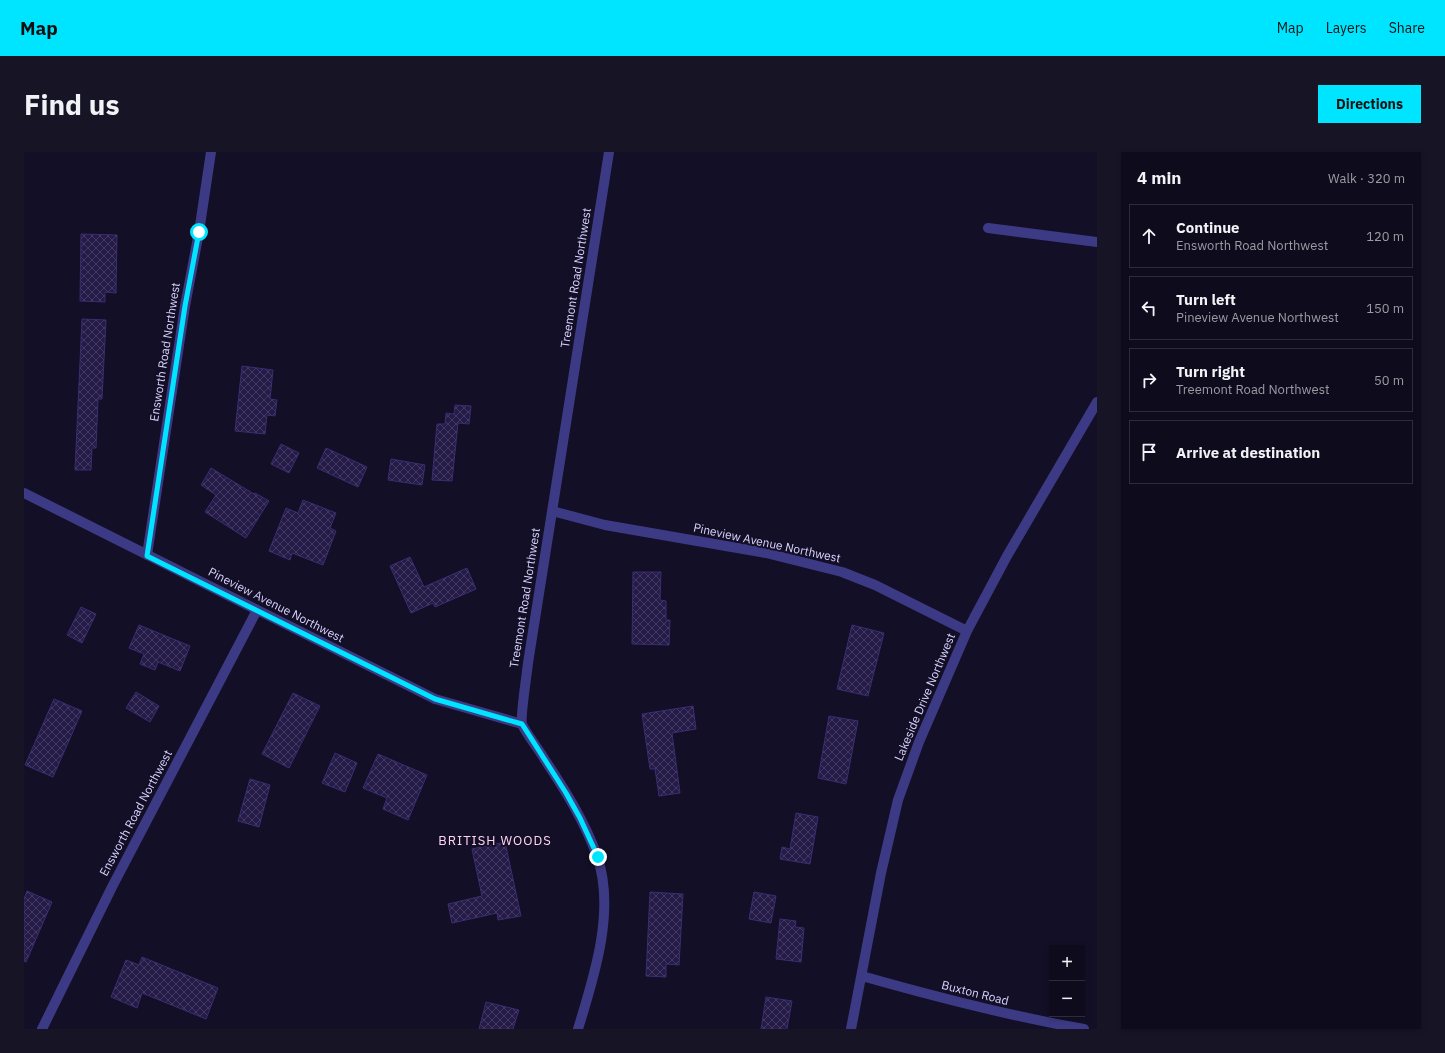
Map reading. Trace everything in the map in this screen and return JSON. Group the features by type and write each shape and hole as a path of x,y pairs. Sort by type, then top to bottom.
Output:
{"street":[{"name":"Ensworth Road Northwest","path":"147,556 185,306 199,232 211,152"},
{"name":"Treemont Road Northwest","path":"522,724 528,663 609,152"},
{"path":"988,228 1097,242"},
{"name":"Lakeside Drive Northwest","path":"851,1029 881,873 898,800 919,742 967,631 1007,556 1097,402"},
{"name":"Pineview Avenue Northwest","path":"24,493 147,556 435,699 522,724"},
{"name":"Pineview Avenue Northwest","path":"552,511 605,525 766,553 842,572 875,585 967,631"},
{"name":"Ensworth Road Northwest","path":"42,1029 112,887 257,610"},
{"path":"522,724 580,818 598,857 602,877 604,919 602,940 578,1029"},
{"name":"Buxton Road","path":"862,976 953,1002 1017,1017 1084,1029"}],"building":[{"path":"81,234 117,235 116,293 105,292 105,302 80,301"},
{"path":"82,319 106,320 102,399 98,399 96,448 92,448 91,470 75,470"},
{"path":"242,366 273,370 270,399 277,400 275,416 267,415 265,434 235,431"},
{"path":"455,405 471,406 469,424 458,423 452,481 432,480 437,424 445,424 446,413 454,414"},
{"path":"281,444 299,453 289,473 271,464"},
{"path":"326,448 367,467 358,487 317,468"},
{"path":"391,459 425,465 422,485 388,480"},
{"path":"211,468 254,494 255,493 269,501 246,538 205,512 216,495 201,485"},
{"path":"303,500 336,513 330,528 336,531 323,565 292,553 290,560 269,551 286,508 298,513"},
{"path":"410,557 424,587 467,568 476,589 435,607 433,603 411,613 390,566"},
{"path":"633,572 661,572 660,600 666,601 666,620 670,620 669,645 632,644"},
{"path":"81,607 96,614 82,643 67,635"},
{"path":"139,625 190,646 180,671 158,662 155,670 140,664 144,654 129,648"},
{"path":"852,625 884,633 868,696 837,689"},
{"path":"136,692 159,706 150,722 126,708"},
{"path":"293,693 320,706 289,768 262,754"},
{"path":"54,699 82,711 53,777 25,765"},
{"path":"693,706 696,729 672,733 680,793 659,796 655,769 650,769 642,714"},
{"path":"829,716 858,721 846,784 818,778"},
{"path":"335,753 357,763 345,792 322,783"},
{"path":"378,754 427,775 408,820 383,809 387,798 363,788"},
{"path":"250,779 270,785 259,827 238,821"},
{"path":"796,813 818,817 810,864 780,859 782,847 790,849"},
{"path":"505,842 521,916 498,920 497,913 452,923 448,904 482,896 472,849"},
{"path":"27,891 52,902 26,962 24,961 24,899"},
{"path":"650,892 683,894 679,965 666,964 666,977 646,976"},
{"path":"754,892 776,896 771,923 749,919"},
{"path":"780,919 796,921 795,927 804,928 801,962 776,959"},
{"path":"142,957 218,988 206,1019 142,993 137,1008 111,997 126,960 139,965"},
{"path":"766,997 792,1001 787,1029 761,1029"},
{"path":"486,1002 519,1010 513,1029 479,1029"}],"district":[{"name":"BRITISH WOODS","path":"495,840"}],"route":[{"path":"199,232 185,306 147,556 435,699 522,724 566,793 580,818 598,857"}]}
